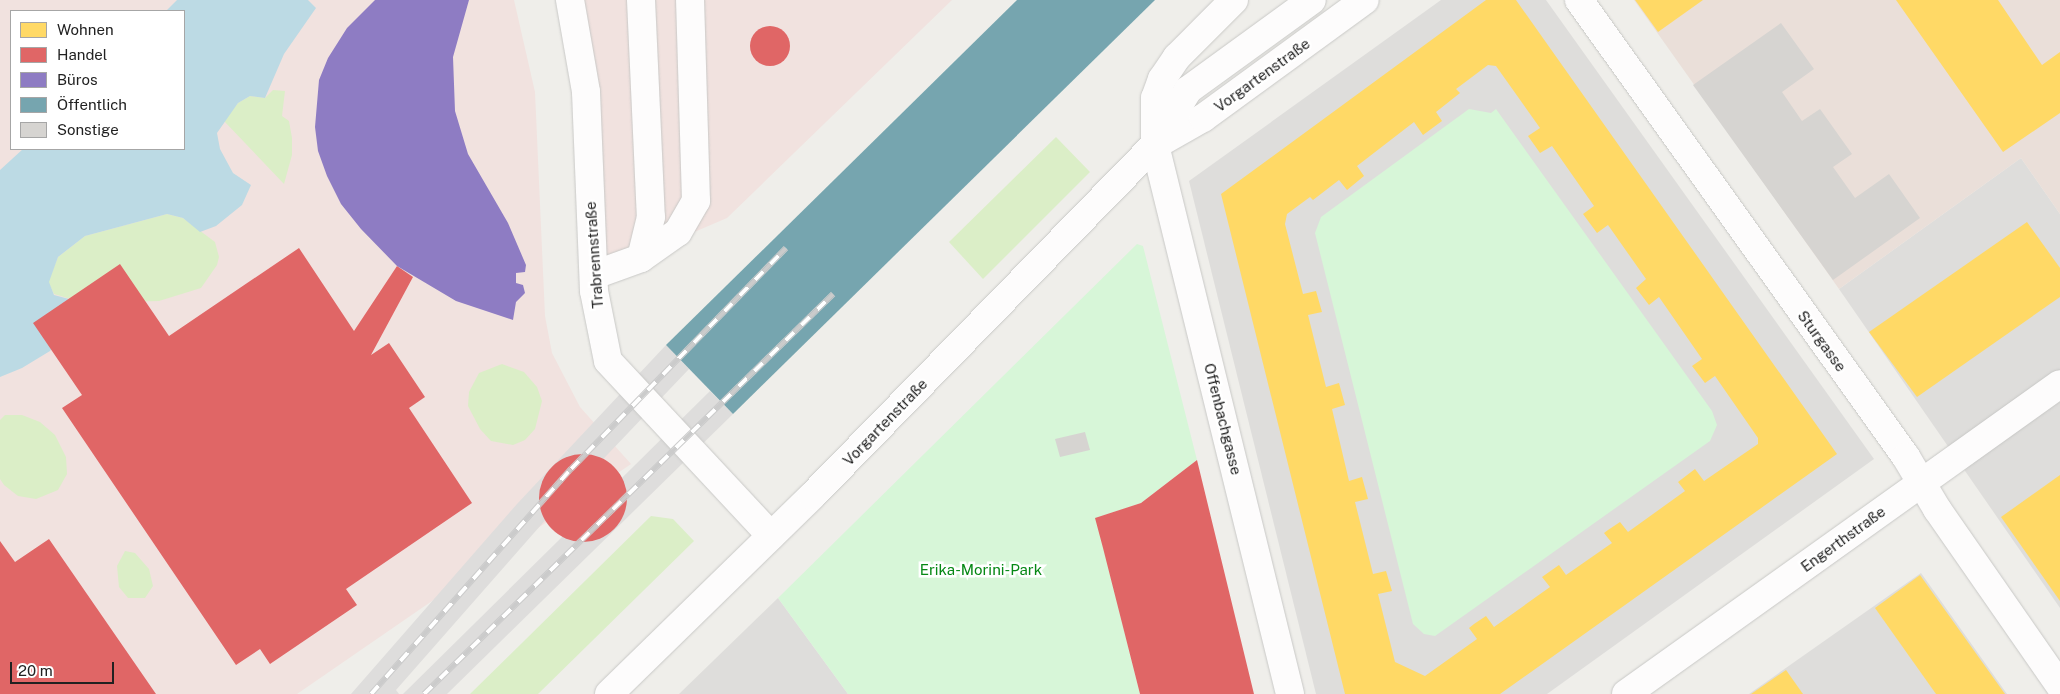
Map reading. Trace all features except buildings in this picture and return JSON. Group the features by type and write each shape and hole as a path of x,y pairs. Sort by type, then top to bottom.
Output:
{"street":[{"name":"Trabrennstraße","path":"570,0 586,92 594,275 600,324 608,361 771,536"},
{"path":"641,0 651,217 641,258"},
{"path":"594,275 641,258 678,232 696,201 690,0"},
{"name":"Offenbachgasse","path":"1234,0 1176,57 1162,78 1154,98 1156,145 1290,694"},
{"name":"Vorgartenstraße","path":"609,694 771,536 1156,145 1188,90 1312,0"},
{"name":"Vorgartenstraße","path":"1156,145 1204,118 1366,0"},
{"name":"Sturgasse","path":"1579,0 1923,481 1937,509 2060,686"},
{"name":"Engerthstraße","path":"1626,694 2060,384"}],"shaded area":[{"path":"0,0 514,0 535,92 545,316 552,353 580,407 631,464 297,694 0,694"},
{"path":"570,0 952,0 727,218 594,275"},
{"path":"1441,0 1546,0 1874,459 1547,694 1316,694 1189,181"},
{"path":"1634,0 2060,0 2060,214 2021,158 1839,289"},
{"path":"2021,158 2060,214 2060,608 1839,289"},
{"path":"1921,573 2007,694 1749,694"},
{"path":"778,598 848,694 679,694"}],"green space":[{"path":"273,90 285,91 282,116 289,121 292,138 292,155 284,184 224,121 238,103 250,96 265,98"},
{"path":"1469,109 1491,113 1496,109 1712,411 1717,425 1710,441 1435,636 1424,634 1413,624 1315,233 1321,217"},
{"path":"1056,137 1090,172 983,279 949,242"},
{"path":"167,214 183,218 215,242 219,257 217,265 201,288 159,301 84,303 54,294 48,282 58,257 85,236"},
{"name":"Erika-Morini-Park","path":"1137,244 1143,246 1197,460 1141,503 1096,518 1140,694 848,694 778,598"},
{"path":"502,364 524,372 537,387 542,401 535,429 525,440 513,445 491,441 480,429 468,406 469,392 479,373"},
{"path":"5,415 22,415 40,422 55,435 66,457 67,474 58,490 36,499 18,496 4,485 0,479 0,420"},
{"path":"651,516 673,519 694,541 538,694 470,694"},
{"path":"125,551 135,553 149,569 153,586 145,598 128,598 119,587 117,566"}],"water":[{"path":"177,0 308,0 316,8 284,54 265,98 250,96 238,103 217,133 220,149 233,173 251,185 242,205 216,226 200,232 183,218 167,214 85,236 58,257 49,282 54,295 84,303 50,351 22,368 0,377 0,170 22,150 185,150 185,10 167,10"}],"pier":[{"path":"666,345 689,369 548,517 396,690 399,694 351,694 517,504"},
{"path":"710,391 733,414 447,694 403,694"}],"railway":[{"path":"371,694 571,469 786,248"},
{"path":"424,694 833,294"}]}
